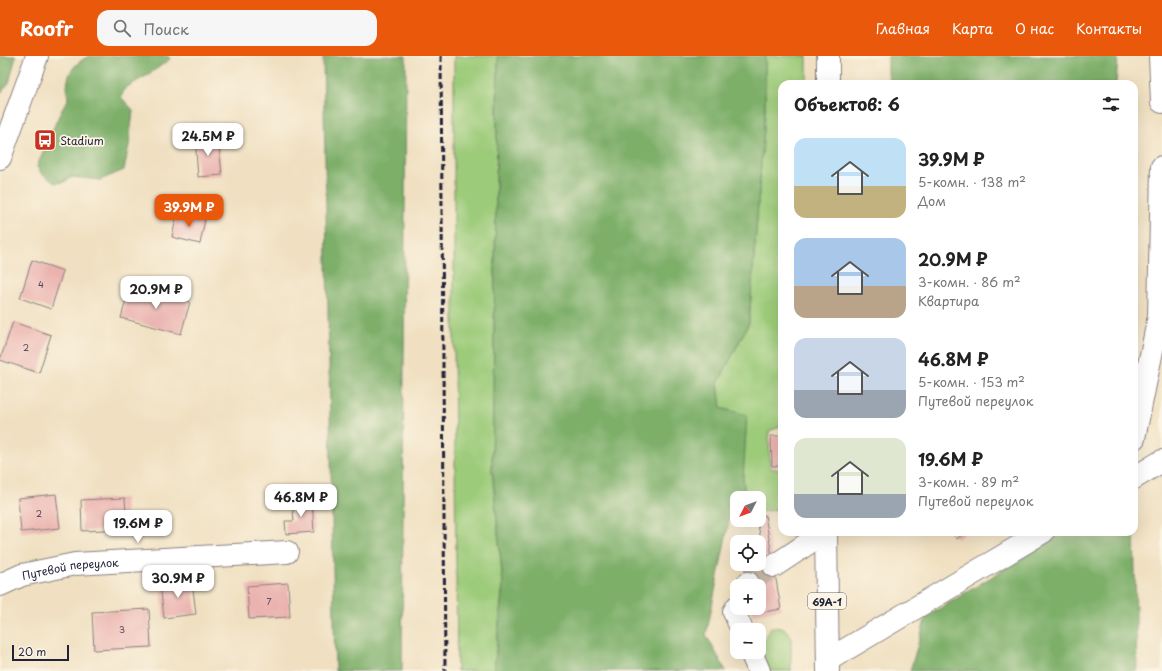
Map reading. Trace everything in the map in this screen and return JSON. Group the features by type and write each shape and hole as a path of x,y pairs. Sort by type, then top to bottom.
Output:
{"street":[{"path":"0,158 37,56"},
{"path":"828,56 828,80"},
{"path":"1160,56 1162,102"},
{"path":"1138,418 1159,316 1162,167"},
{"path":"1138,476 1162,461"},
{"path":"774,566 820,536"},
{"name":"69А-1","path":"826,536 828,665"},
{"path":"828,665 1037,536"},
{"name":"Путевой переулок","path":"0,584 22,575 75,564 287,552"},
{"path":"754,659 759,671"}],"green space":[{"path":"0,56 16,56 9,83 0,94"},
{"path":"89,56 168,56 170,59 148,75 125,88 121,97 133,110 129,145 124,170 100,180 72,177 64,182 55,183 42,174 37,167 57,120 68,100 67,86 70,74 77,64"},
{"path":"323,56 406,56 402,671 335,671"},
{"path":"454,56 498,56 492,469 503,584 494,671 457,671 454,346"},
{"path":"498,56 765,56 765,113 749,323 718,383 721,408 747,415 743,479 744,491 730,491 730,517 706,635 726,671 494,671 503,584 492,469"},
{"path":"765,56 807,56 807,80 778,80 778,428 769,431 770,468 778,469 778,510 766,511 766,491 744,491 743,479 720,408 718,383 749,323 765,113"},
{"path":"888,56 1118,56 1116,80 889,80"},
{"path":"1058,536 1134,536 1137,671 910,671 926,617"},
{"path":"771,627 784,628 791,637 791,671 766,671 762,664 762,659 766,659 766,636"}],"building":[{"path":"218,136 222,175 198,177 195,138"},
{"path":"177,213 205,219 200,244 172,237"},
{"path":"32,260 63,271 51,309 20,298"},
{"path":"130,286 190,302 181,334 121,318"},
{"path":"13,322 51,335 39,373 0,360"},
{"path":"771,436 778,436 778,466 772,466"},
{"path":"56,494 60,528 21,532 18,498"},
{"path":"125,498 127,529 82,531 81,500"},
{"path":"312,500 314,532 286,534 285,521 294,521 292,501"},
{"path":"766,521 781,609 766,612 766,579 747,579 745,571 766,571 766,535 760,535 758,527 766,527"},
{"path":"192,581 196,614 164,618 160,584"},
{"path":"288,583 290,617 249,619 247,586"},
{"path":"149,609 151,647 94,650 92,612"}],"tunnel":[{"path":"754,579 774,566"}],"railway":[{"path":"441,56 445,671"}],"place":[{"name":"Stadium","path":"45,140"}]}
